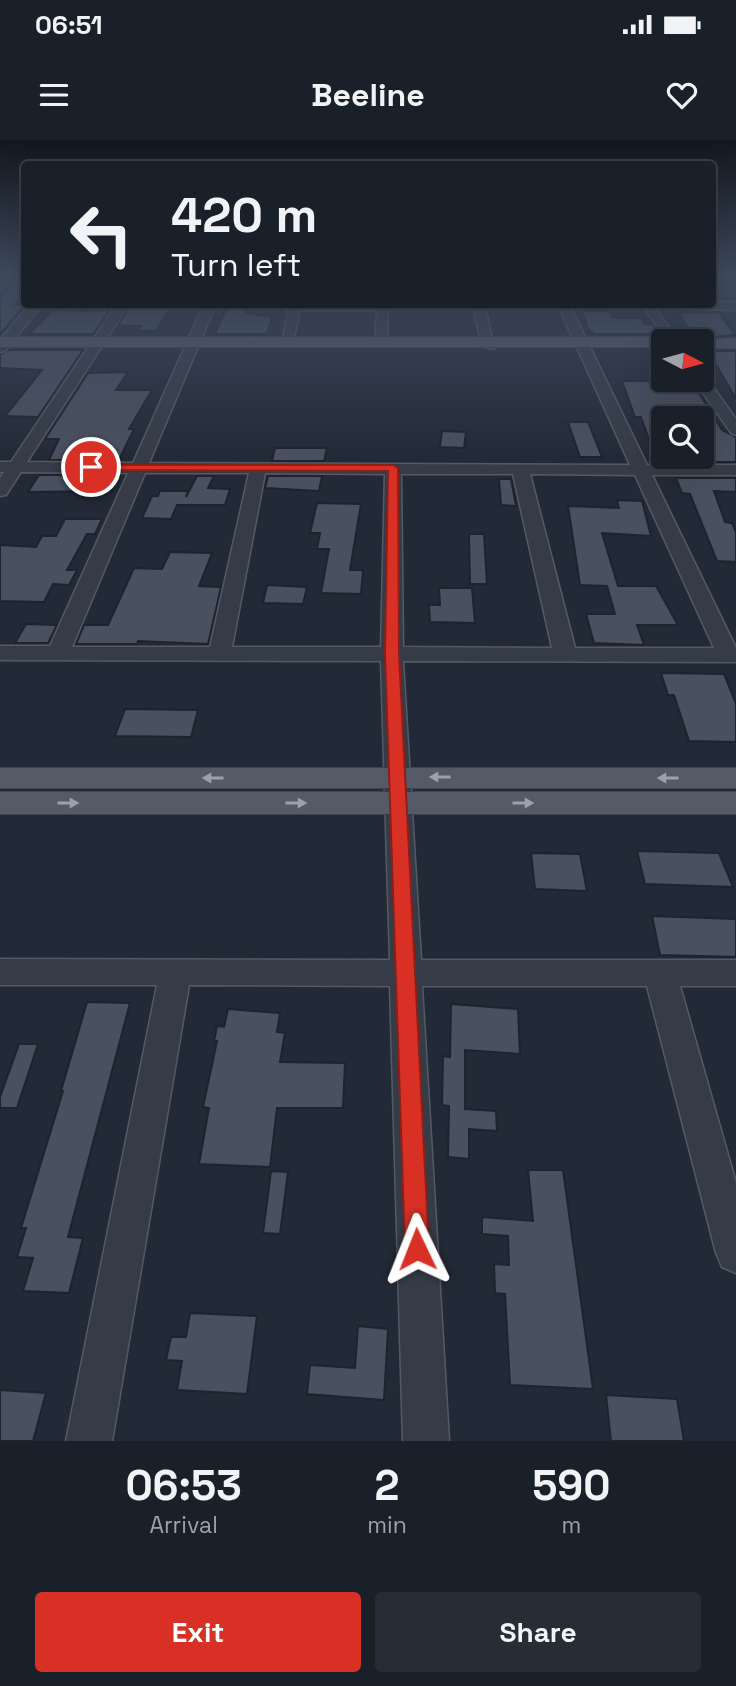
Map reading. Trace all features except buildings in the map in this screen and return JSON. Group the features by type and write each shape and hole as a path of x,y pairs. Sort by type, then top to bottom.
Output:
{"main road":[{"path":"194,343 489,344"},
{"path":"2,344 651,344"},
{"path":"714,344 736,344"},
{"path":"0,778 736,803"},
{"path":"0,803 736,778"}],"street":[{"path":"0,491 8,467 103,336"},
{"path":"58,653 197,336"},
{"path":"287,342 288,336"},
{"path":"381,336 381,342"},
{"path":"487,336 489,344"},
{"path":"0,653 732,655 577,336"},
{"path":"709,392 736,430"},
{"path":"8,467 736,470"},
{"path":"220,653 258,468"},
{"path":"393,468 392,654 425,1441"},
{"path":"520,469 565,654"},
{"path":"0,972 736,973"},
{"path":"89,1441 175,973"},
{"path":"660,973 736,1254"}],"route":[{"path":"91,467 393,468 392,654 417,1249"}]}
